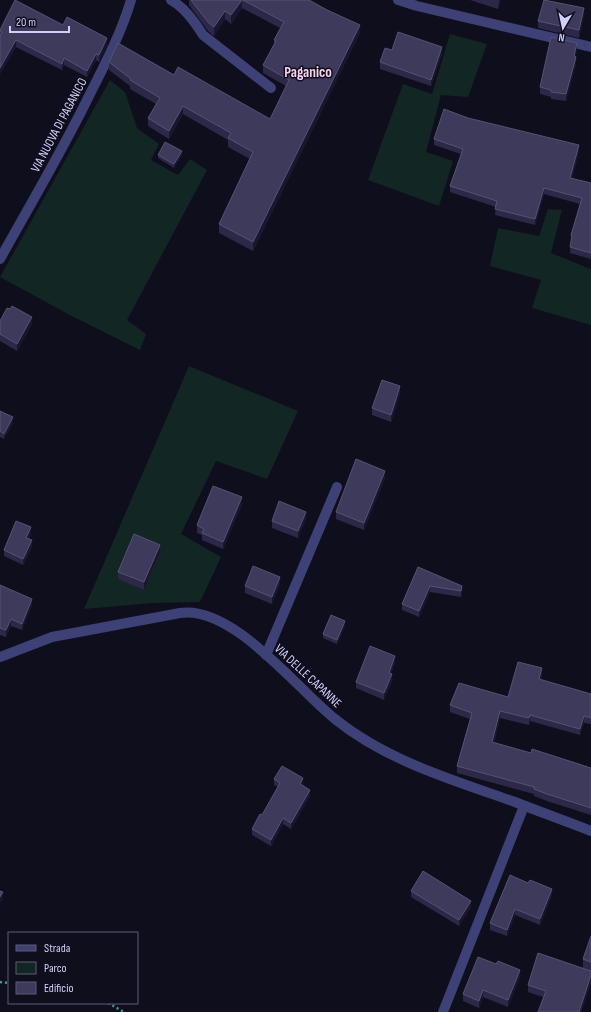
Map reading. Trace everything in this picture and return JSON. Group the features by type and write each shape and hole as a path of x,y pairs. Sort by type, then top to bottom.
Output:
{"street":[{"name":"VIA NUOVA DI PAGANICO","path":"0,258 60,154 109,56 131,0"},
{"path":"171,0 176,3 197,25 202,35 271,88"},
{"path":"398,0 424,8 591,47"},
{"path":"266,655 337,487"},
{"name":"VIA DELLE CAPANNE","path":"0,657 52,637 188,611 211,616 233,628 266,655 334,718 352,732 376,746 402,760 591,832"},
{"path":"443,1012 524,806"}],"path":[{"path":"110,1004 124,1012"}],"green space":[{"path":"450,34 487,44 468,97 441,95 426,152 453,161 439,206 368,180 403,84 432,94"},
{"path":"110,80 125,92 137,128 159,144 151,160 178,175 190,159 207,170 127,320 146,334 140,350 68,314 0,277"},
{"path":"548,209 562,210 551,253 591,269 591,325 532,308 541,280 490,266 498,228 539,236"},
{"path":"189,366 298,411 267,479 216,461 181,534 221,557 200,602 153,603 84,609"}],"building":[{"path":"15,0 63,25 67,17 107,38 99,55 96,54 87,71 64,58 62,64 16,40 0,68 0,35 2,32 0,30"},
{"path":"191,0 242,0 231,15 225,11 214,27 208,22"},
{"path":"243,0 309,0 360,25 253,242 219,224 253,152 228,138 231,133 183,106 169,131 148,118 160,98 130,80 131,79 109,62 118,43 174,75 178,67 270,119 289,80 263,65 284,22"},
{"path":"544,0 584,8 579,30 538,21"},
{"path":"398,32 442,47 431,80 380,62 385,48 392,50"},
{"path":"551,37 577,43 574,56 576,57 566,94 551,92 551,90 540,87"},
{"path":"444,109 468,118 579,145 570,178 591,183 591,253 570,247 571,235 582,198 544,188 535,219 495,209 497,201 450,186 463,149 434,139"},
{"path":"165,142 182,151 174,164 158,155"},
{"path":"12,306 32,317 17,344 0,334 0,321 7,308 10,309"},
{"path":"382,380 400,386 391,415 372,408"},
{"path":"0,411 13,417 4,434 0,431"},
{"path":"356,459 385,471 364,523 336,512"},
{"path":"213,486 242,497 223,542 202,533 204,529 197,525"},
{"path":"279,501 306,512 298,531 272,521"},
{"path":"16,521 31,527 26,538 32,540 23,559 4,550"},
{"path":"134,534 160,545 144,582 118,572"},
{"path":"253,566 280,577 272,597 245,586"},
{"path":"418,567 462,586 461,591 430,586 419,611 402,604"},
{"path":"0,585 32,599 22,624 11,619 6,630 0,628"},
{"path":"331,615 345,621 337,640 323,634"},
{"path":"370,646 395,656 389,673 392,674 384,693 356,682"},
{"path":"518,662 542,668 539,679 591,694 591,718 584,716 580,729 530,715 529,718 500,711 492,742 531,753 532,749 591,768 591,808 547,794 534,789 534,787 457,766 472,713 450,705 459,683 508,697"},
{"path":"282,766 303,778 300,784 310,790 291,823 283,818 271,840 252,829 260,814 262,815 280,783 274,779"},
{"path":"423,871 471,901 459,920 411,891"},
{"path":"510,875 528,883 530,880 552,889 540,919 515,909 507,930 490,923"},
{"path":"591,936 591,962 583,959"},
{"path":"538,953 591,971 579,1012 538,1012 546,991 528,985"},
{"path":"478,957 496,964 498,961 520,970 508,1000 483,990 479,1001 463,994"}],"district":[{"name":"Paganico","path":"308,72"}]}
